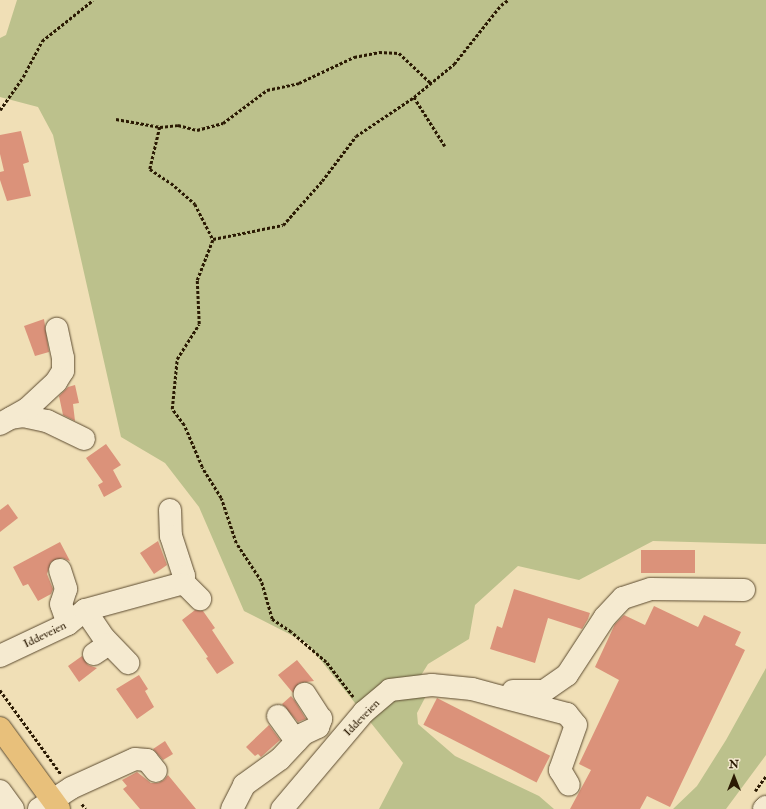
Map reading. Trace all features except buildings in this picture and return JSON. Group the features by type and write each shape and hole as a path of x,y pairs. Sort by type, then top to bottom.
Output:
{"main road":[{"path":"0,728 50,806"}],"street":[{"path":"6,421 44,396 63,371 63,358 57,329"},
{"path":"6,421 23,416 48,421 84,438"},
{"path":"170,510 171,536 184,576 180,584 186,585 200,600"},
{"path":"60,570 66,589 61,604 68,624"},
{"name":"Iddeveien","path":"0,656 68,624 85,610 180,584"},
{"path":"474,689 544,691 567,676 605,617 623,598 651,589 744,590"},
{"path":"85,610 102,649 128,663"},
{"name":"Iddeveien","path":"282,809 364,712 390,690 432,685 474,689"},
{"path":"474,689 567,714 576,725 560,770 569,785"},
{"path":"232,809 244,785 280,759 303,734 318,727 321,719 305,694"},
{"path":"278,716 296,741"},
{"path":"50,806 71,788 135,759 147,760 156,771"},
{"path":"0,791 13,809"}],"path":[{"path":"0,110 23,77 42,42 93,0"},
{"path":"213,239 283,225 322,182 356,136 414,96 454,64 501,5 508,0"},
{"path":"116,119 160,127 178,125 197,130 223,123 267,90 299,83 354,57 379,52 399,53 431,83"},
{"path":"414,96 444,146"},
{"path":"160,127 150,169 195,204 213,239 197,280 199,324 177,359 172,410 184,425 202,467 221,498 236,543 261,581 272,619 291,632 326,662 364,712"},
{"path":"0,690 86,809"}],"green space":[{"path":"17,0 766,0 766,544 653,541 579,580 518,566 475,605 469,639 428,664 420,677 427,694 417,713 418,724 455,756 539,796 554,809 379,809 403,763 307,643 244,611 199,507 165,463 121,437 53,135 38,107 0,97 0,38 6,35"},
{"path":"766,668 766,755 726,809 673,809 697,786 726,740"}]}
